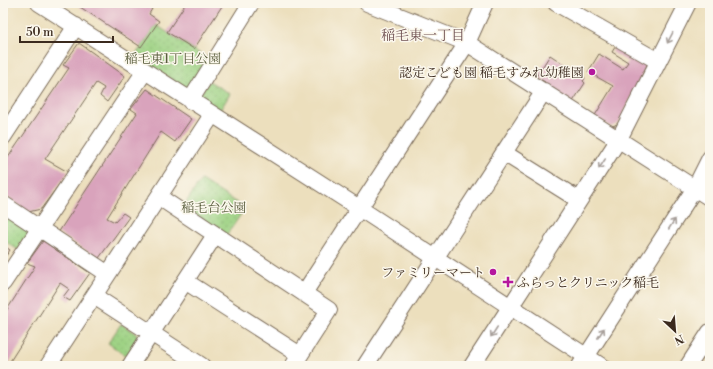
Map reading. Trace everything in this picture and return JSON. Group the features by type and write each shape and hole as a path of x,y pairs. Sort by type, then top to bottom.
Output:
{"street":[{"path":"39,3 359,208 510,307 583,361 601,366"},
{"path":"190,100 250,3"},
{"path":"367,3 467,43 710,198"},
{"path":"304,293 467,43 486,3"},
{"path":"556,3 658,62"},
{"path":"472,366 619,139 688,3"},
{"path":"3,137 76,26"},
{"path":"3,283 145,71"},
{"path":"365,366 544,92"},
{"path":"48,366 212,115"},
{"path":"504,153 579,200"},
{"path":"583,361 695,188 710,158"},
{"path":"159,196 215,235 329,310 296,361 185,281"},
{"path":"3,204 108,274"},
{"path":"130,366 215,235"},
{"path":"94,296 152,332 202,366"},
{"path":"688,366 710,332"}],"green space":[{"name":"稲毛東1丁目公園","path":"156,25 208,59 189,89 186,89 135,56"},
{"path":"209,81 230,94 219,112 201,100 200,95"},
{"name":"稲毛台公園","path":"201,180 245,208 227,235 183,207"},
{"path":"3,209 29,227 30,236 20,251 3,240"},
{"path":"121,324 136,333 139,344 129,358 108,343"}],"building":[{"path":"74,3 132,3 138,7 140,3 143,3 152,9 149,14 159,21 141,47"},
{"path":"186,3 224,3 194,49 167,32"},
{"path":"79,43 125,76 107,102 100,96 104,88 96,83 45,159 68,172 41,209 28,212 3,194 3,165 69,68 63,65"},
{"path":"617,44 645,59 647,65 619,123 611,127 594,117 613,86 588,72 599,54 623,69 628,62 612,52"},
{"path":"550,55 585,78 583,81 585,83 572,103 543,85 545,82 536,77"},
{"path":"147,89 191,119 175,142 161,132 107,218 115,222 123,213 129,217 99,258 58,233 137,113 131,109"},
{"path":"43,241 90,273 70,301 63,297 69,289 60,283 7,366 3,366 3,316 35,266 27,263"},
{"path":"3,245 10,250 3,260"}],"place":[{"name":"認定こども園 稲毛すみれ幼稚園","path":"592,72"},
{"name":"ファミリーマート","path":"493,272"},
{"name":"ふらっとクリニック稲毛","path":"508,282"}],"district":[{"name":"稲毛東一丁目","path":"423,35"}]}
